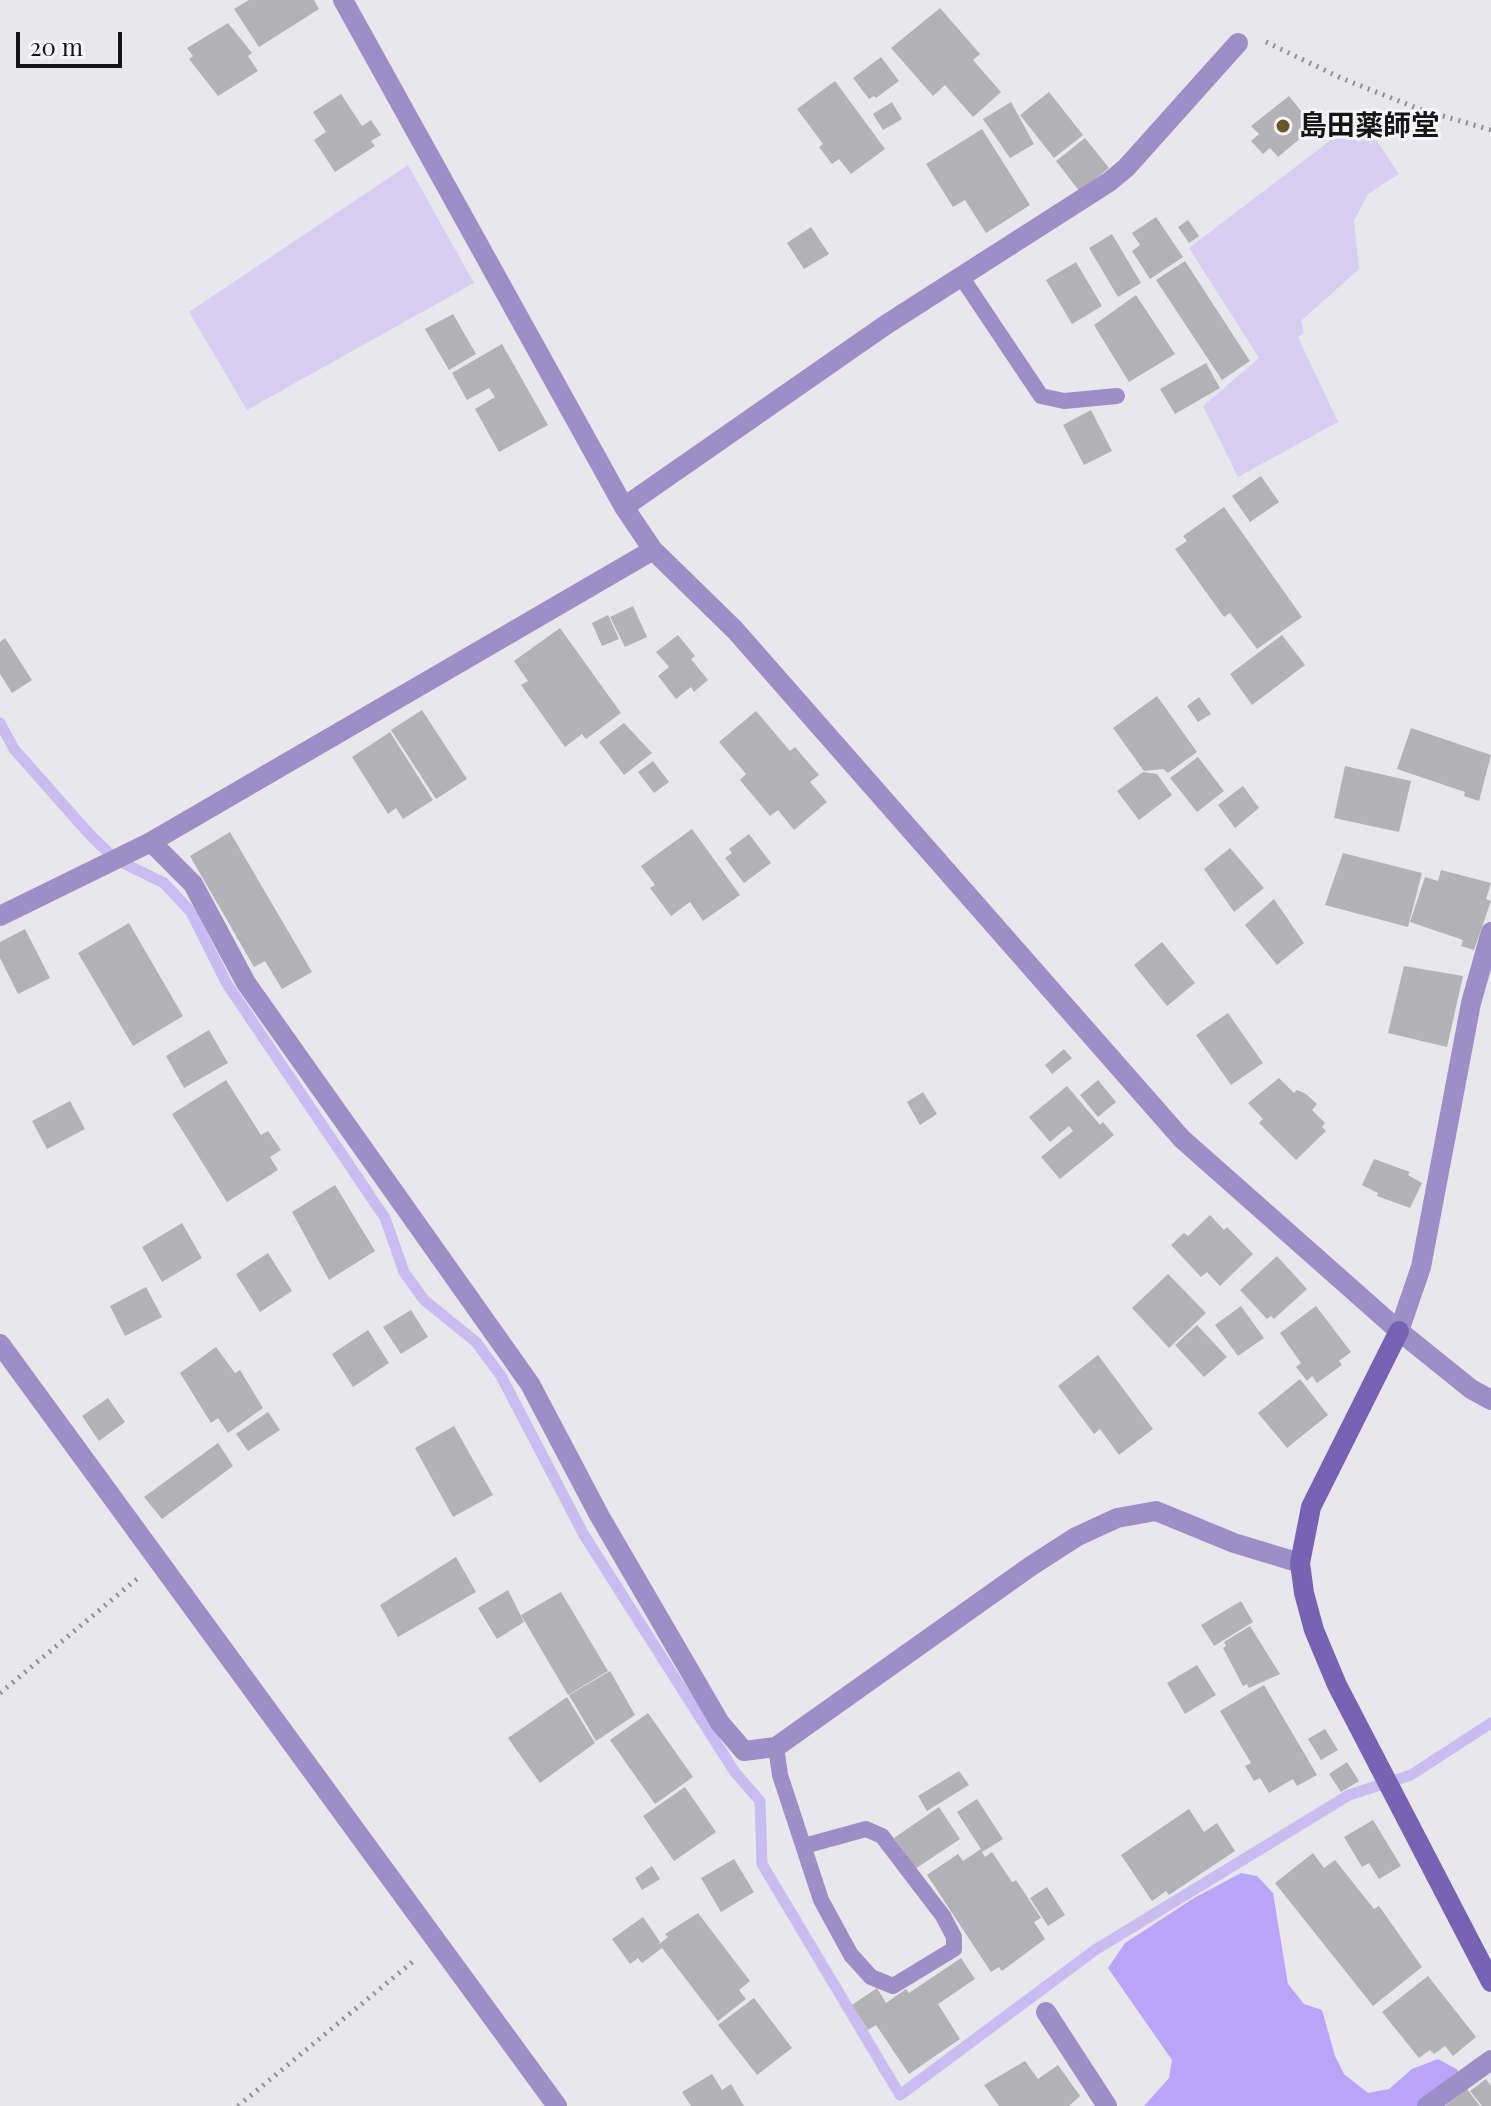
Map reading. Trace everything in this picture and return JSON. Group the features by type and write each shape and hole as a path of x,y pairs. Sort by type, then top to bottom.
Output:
{"street":[{"path":"343,0 624,507 653,550 735,630 1182,1139 1399,1331 1471,1389 1491,1400"},
{"path":"624,507 887,324 962,278 1126,168 1238,43"},
{"path":"0,916 151,842 653,550"},
{"path":"151,842 193,884 246,983 530,1384 599,1515 720,1723 744,1751 776,1747 1031,1566 1076,1537 1117,1518 1156,1511 1234,1543 1300,1563"},
{"path":"1491,932 1471,1003 1421,1267 1399,1331 1311,1507 1300,1563 1314,1630 1337,1685 1491,1982"},
{"path":"0,1344 557,2106"},
{"path":"1046,2012 1107,2106"},
{"path":"1427,2106 1491,2060"}],"lane":[{"path":"962,278 1041,396 1064,401 1117,396"},
{"path":"776,1747 780,1775 804,1846 833,1927 871,1977 893,1986 954,1949 954,1937 943,1916 882,1836 866,1829 804,1846"}],"path":[{"path":"1238,43 1259,39 1341,78 1419,109 1491,130"},
{"path":"0,1693 159,1561"},
{"path":"238,2106 438,1941"}],"shaded area":[{"path":"1361,117 1399,174 1368,194 1354,221 1359,269 1301,321 1304,333 1298,337 1338,422 1238,477 1203,406 1259,358 1189,248"},
{"path":"408,165 474,283 247,410 189,312"},
{"path":"1241,1873 1257,1876 1273,1893 1288,1984 1304,2004 1322,2010 1335,2056 1344,2074 1368,2093 1389,2089 1412,2069 1438,2059 1458,2070 1456,2080 1431,2106 1144,2106 1169,2078 1172,2060 1108,1968 1125,1943 1194,1898"}],"building":[{"path":"249,0 314,0 319,9 259,47 234,9"},
{"path":"940,8 980,54 973,60 1001,92 973,117 945,85 933,96 891,48"},
{"path":"228,23 252,53 248,56 258,71 218,96 189,59 193,56 187,48"},
{"path":"881,57 899,81 876,98 869,99 853,78"},
{"path":"835,81 885,149 851,174 839,159 832,164 819,147 823,144 797,109"},
{"path":"1049,92 1083,135 1054,158 1020,115"},
{"path":"341,94 362,126 371,120 381,135 371,141 375,146 335,172 314,140 326,132 313,112"},
{"name":"島田薬師堂","path":"1289,96 1314,127 1278,157 1270,148 1263,154 1251,141 1259,134 1251,126"},
{"path":"892,102 902,119 883,130 873,114"},
{"path":"1011,102 1034,144 1010,158 983,119"},
{"path":"982,129 1030,205 986,233 965,200 953,207 926,164"},
{"path":"1085,138 1109,168 1080,192 1056,161"},
{"path":"1156,217 1183,257 1150,279 1132,251 1140,245 1132,233"},
{"path":"1188,220 1199,236 1189,243 1178,227"},
{"path":"811,227 829,254 804,269 787,243"},
{"path":"1112,234 1141,283 1118,297 1089,248"},
{"path":"1185,261 1250,361 1222,380 1156,280"},
{"path":"1076,262 1102,306 1072,324 1046,280"},
{"path":"1136,295 1175,354 1129,382 1094,325"},
{"path":"453,314 476,354 449,370 425,329"},
{"path":"502,344 548,425 499,452 475,409 495,397 489,388 467,400 452,373"},
{"path":"1206,363 1220,388 1175,414 1160,389"},
{"path":"1091,410 1112,451 1084,465 1063,425"},
{"path":"1261,476 1279,502 1250,522 1232,496"},
{"path":"1224,507 1302,617 1257,649 1230,613 1224,617 1175,549 1187,541 1183,536"},
{"path":"633,606 647,637 625,647 610,617"},
{"path":"608,615 619,639 602,646 592,623"},
{"path":"560,628 621,713 586,739 582,734 565,747 521,685 528,681 514,661"},
{"path":"678,635 695,656 691,659 708,680 694,692 691,687 676,699 658,676 669,667 656,652"},
{"path":"1282,635 1305,665 1252,705 1230,674"},
{"path":"5,638 32,680 12,693 0,674 0,642"},
{"path":"1157,696 1197,752 1168,773 1163,769 1144,771 1113,728"},
{"path":"1199,697 1211,714 1198,722 1187,706"},
{"path":"422,710 467,779 436,799 391,730"},
{"path":"756,711 790,751 795,747 819,775 810,782 827,802 794,830 778,810 770,816 740,780 746,774 719,742"},
{"path":"624,723 652,753 624,775 599,742"},
{"path":"1411,728 1491,755 1479,801 1464,796 1465,792 1397,769"},
{"path":"390,732 433,800 403,819 396,808 388,814 352,757"},
{"path":"1198,757 1224,791 1197,812 1170,778"},
{"path":"653,761 669,782 654,793 638,772"},
{"path":"1345,766 1411,781 1399,832 1334,818"},
{"path":"1143,772 1157,774 1172,795 1139,820 1117,791"},
{"path":"1243,786 1259,808 1235,828 1218,805"},
{"path":"692,829 740,895 703,921 690,902 671,916 650,888 655,885 641,866"},
{"path":"230,832 312,972 282,989 265,961 254,967 190,856"},
{"path":"749,834 771,863 744,883 725,858 732,853 729,849"},
{"path":"1230,848 1264,888 1234,912 1204,869"},
{"path":"1343,853 1422,873 1408,927 1325,905"},
{"path":"1441,870 1491,883 1486,899 1491,901 1474,950 1461,946 1463,940 1410,922 1425,877 1438,881"},
{"path":"1274,899 1304,943 1277,965 1245,925"},
{"path":"129,923 183,1016 133,1046 78,953"},
{"path":"25,929 50,978 18,994 0,958 0,942"},
{"path":"1162,942 1195,983 1167,1006 1134,965"},
{"path":"1404,966 1463,976 1447,1047 1388,1033"},
{"path":"1228,1013 1263,1063 1231,1085 1196,1035"},
{"path":"209,1030 228,1063 184,1088 166,1056"},
{"path":"1064,1049 1072,1058 1052,1074 1045,1065"},
{"path":"1279,1078 1294,1093 1297,1090 1306,1094 1317,1104 1312,1110 1325,1123 1322,1127 1326,1131 1296,1160 1259,1123 1263,1119 1248,1103"},
{"path":"226,1080 261,1135 268,1131 281,1150 270,1157 278,1170 227,1202 172,1114"},
{"path":"1098,1080 1116,1102 1098,1117 1080,1095"},
{"path":"1067,1086 1100,1125 1103,1122 1114,1135 1060,1179 1041,1157 1073,1131 1069,1126 1050,1142 1029,1117"},
{"path":"923,1092 937,1114 920,1125 907,1102"},
{"path":"70,1101 85,1129 47,1149 32,1121"},
{"path":"1374,1159 1410,1172 1408,1175 1422,1183 1410,1208 1377,1196 1378,1193 1362,1185"},
{"path":"335,1185 375,1251 329,1280 292,1212"},
{"path":"1210,1215 1224,1230 1227,1227 1253,1254 1220,1286 1207,1272 1201,1277 1171,1245 1184,1233 1188,1236"},
{"path":"182,1223 202,1258 162,1282 142,1247"},
{"path":"268,1253 292,1291 260,1312 236,1274"},
{"path":"1277,1256 1307,1289 1274,1319 1271,1316 1267,1319 1240,1290"},
{"path":"1168,1274 1206,1313 1169,1348 1132,1308"},
{"path":"146,1287 162,1317 125,1336 110,1306"},
{"path":"1241,1306 1264,1338 1238,1356 1215,1325"},
{"path":"1316,1306 1351,1352 1339,1361 1342,1365 1317,1383 1312,1376 1307,1381 1296,1367 1301,1363 1280,1333"},
{"path":"411,1310 428,1337 401,1354 383,1327"},
{"path":"1197,1325 1227,1357 1204,1377 1175,1345"},
{"path":"368,1330 389,1363 353,1387 332,1354"},
{"path":"216,1347 235,1373 240,1370 263,1408 228,1433 218,1418 211,1423 180,1373"},
{"path":"1098,1355 1153,1429 1119,1455 1100,1429 1094,1434 1058,1386"},
{"path":"1300,1379 1328,1415 1287,1448 1258,1413"},
{"path":"108,1398 125,1422 99,1441 82,1416"},
{"path":"268,1412 280,1430 248,1451 236,1434"},
{"path":"454,1426 493,1495 453,1517 415,1448"},
{"path":"218,1443 233,1466 162,1519 144,1497"},
{"path":"456,1557 476,1592 398,1637 380,1605"},
{"path":"508,1590 524,1622 497,1639 478,1608"},
{"path":"561,1592 608,1671 568,1695 521,1615"},
{"path":"1241,1601 1253,1622 1214,1646 1201,1625"},
{"path":"1250,1626 1280,1674 1249,1688 1247,1684 1243,1686 1223,1648 1226,1646 1224,1642"},
{"path":"1197,1665 1216,1695 1185,1714 1167,1683"},
{"path":"610,1671 635,1715 596,1741 569,1695"},
{"path":"1264,1685 1317,1775 1297,1786 1293,1779 1269,1793 1260,1778 1254,1781 1245,1766 1251,1763 1220,1711"},
{"path":"567,1697 595,1743 540,1783 508,1738"},
{"path":"648,1713 693,1777 655,1804 610,1740"},
{"path":"1325,1729 1338,1750 1321,1760 1308,1739"},
{"path":"1347,1762 1359,1781 1341,1792 1329,1774"},
{"path":"959,1771 969,1785 927,1811 918,1796"},
{"path":"685,1787 716,1832 674,1861 643,1816"},
{"path":"977,1799 1003,1839 982,1852 985,1857 992,1852 1012,1882 1016,1880 1041,1918 1034,1922 1045,1939 1002,1971 999,1967 991,1972 927,1875 958,1854 963,1861 981,1849 957,1812"},
{"path":"939,1807 960,1839 915,1869 894,1838"},
{"path":"1189,1809 1204,1832 1217,1823 1235,1851 1169,1895 1166,1891 1152,1901 1121,1855"},
{"path":"1373,1820 1401,1866 1379,1879 1369,1863 1362,1867 1344,1837"},
{"path":"1313,1853 1324,1868 1335,1860 1374,1909 1379,1906 1422,1967 1373,2006 1275,1883"},
{"path":"734,1859 754,1892 721,1912 701,1878"},
{"path":"652,1866 660,1879 642,1890 635,1878"},
{"path":"1047,1887 1065,1915 1048,1926 1030,1898"},
{"path":"698,1913 750,1981 739,1990 746,1999 718,2021 662,1948 642,1963 638,1958 630,1964 612,1939 643,1917 660,1942 658,1945 668,1937 665,1934"},
{"path":"961,1958 975,1979 938,2004 960,2039 909,2074 876,2025 868,2030 852,2005 877,1988 886,2003 906,1989 909,1993"},
{"path":"1428,1976 1476,2037 1453,2056 1445,2046 1434,2054 1430,2050 1419,2058 1382,2012"},
{"path":"754,1998 792,2048 757,2075 718,2025"},
{"path":"1025,2061 1038,2079 1058,2065 1080,2096 1069,2106 999,2106 984,2085"},
{"path":"712,2074 722,2090 731,2084 744,2106 691,2106 682,2092"},
{"path":"1486,2079 1491,2086 1491,2106 1482,2106 1470,2091"},
{"path":"1467,2089 1480,2106 1445,2106"}],"waterway":[{"path":"0,723 14,749 91,836 115,859 164,883 191,912 227,984 385,1218 404,1272 424,1300 476,1342 501,1376 584,1535 734,1771 760,1801 762,1864 900,2095 1095,1950 1349,1795 1411,1775 1491,1723"}],"place":[{"name":"島田薬師堂","path":"1283,126"}]}
